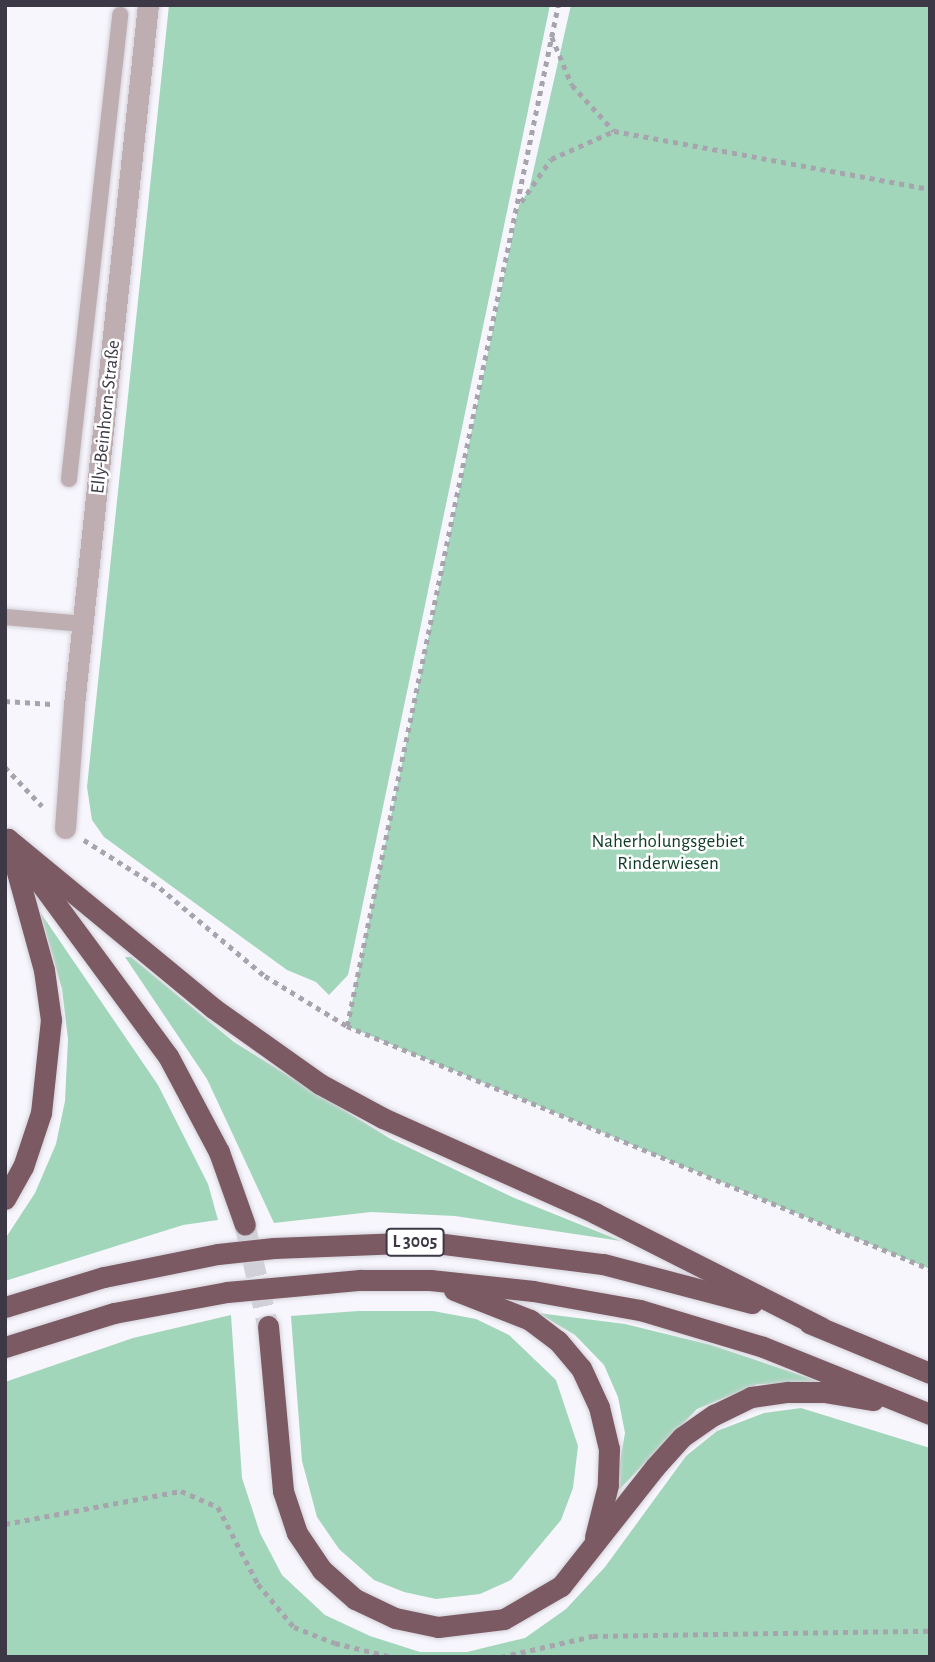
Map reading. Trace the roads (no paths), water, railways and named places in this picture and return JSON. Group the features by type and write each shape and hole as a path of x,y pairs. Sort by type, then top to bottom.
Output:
{"highway":[{"path":"5,1199 23,1167 41,1113 51,1020 44,970 8,839"},
{"path":"8,839 167,1056 219,1152 245,1225"},
{"path":"8,839 213,1008 320,1084 383,1118 606,1219 821,1327"},
{"name":"L 3005","path":"5,1307 104,1277 218,1255 274,1248 428,1242 603,1264 712,1290 821,1327 930,1373"},
{"path":"430,1280 530,1320 558,1341 581,1368 599,1407 608,1449 608,1485 590,1553"},
{"name":"L 3005","path":"5,1347 114,1313 227,1292 346,1281 430,1280 544,1293 640,1310 763,1347 930,1414"},
{"path":"268,1326 281,1469 289,1512 322,1570 355,1599 416,1624 482,1624 543,1599 590,1553 682,1437 751,1397 824,1392 909,1406"}],"street":[{"name":"Elly-Beinhorn-Straße","path":"65,828 74,705 148,5"}],"lane":[{"path":"69,479 120,15"},
{"path":"92,255 123,260"},
{"path":"5,617 84,624"}],"tunnel":[{"path":"245,1225 268,1326"}],"park label":[{"name":"Naherholungsgebiet Rinderwiesen","path":"668,853"}]}
